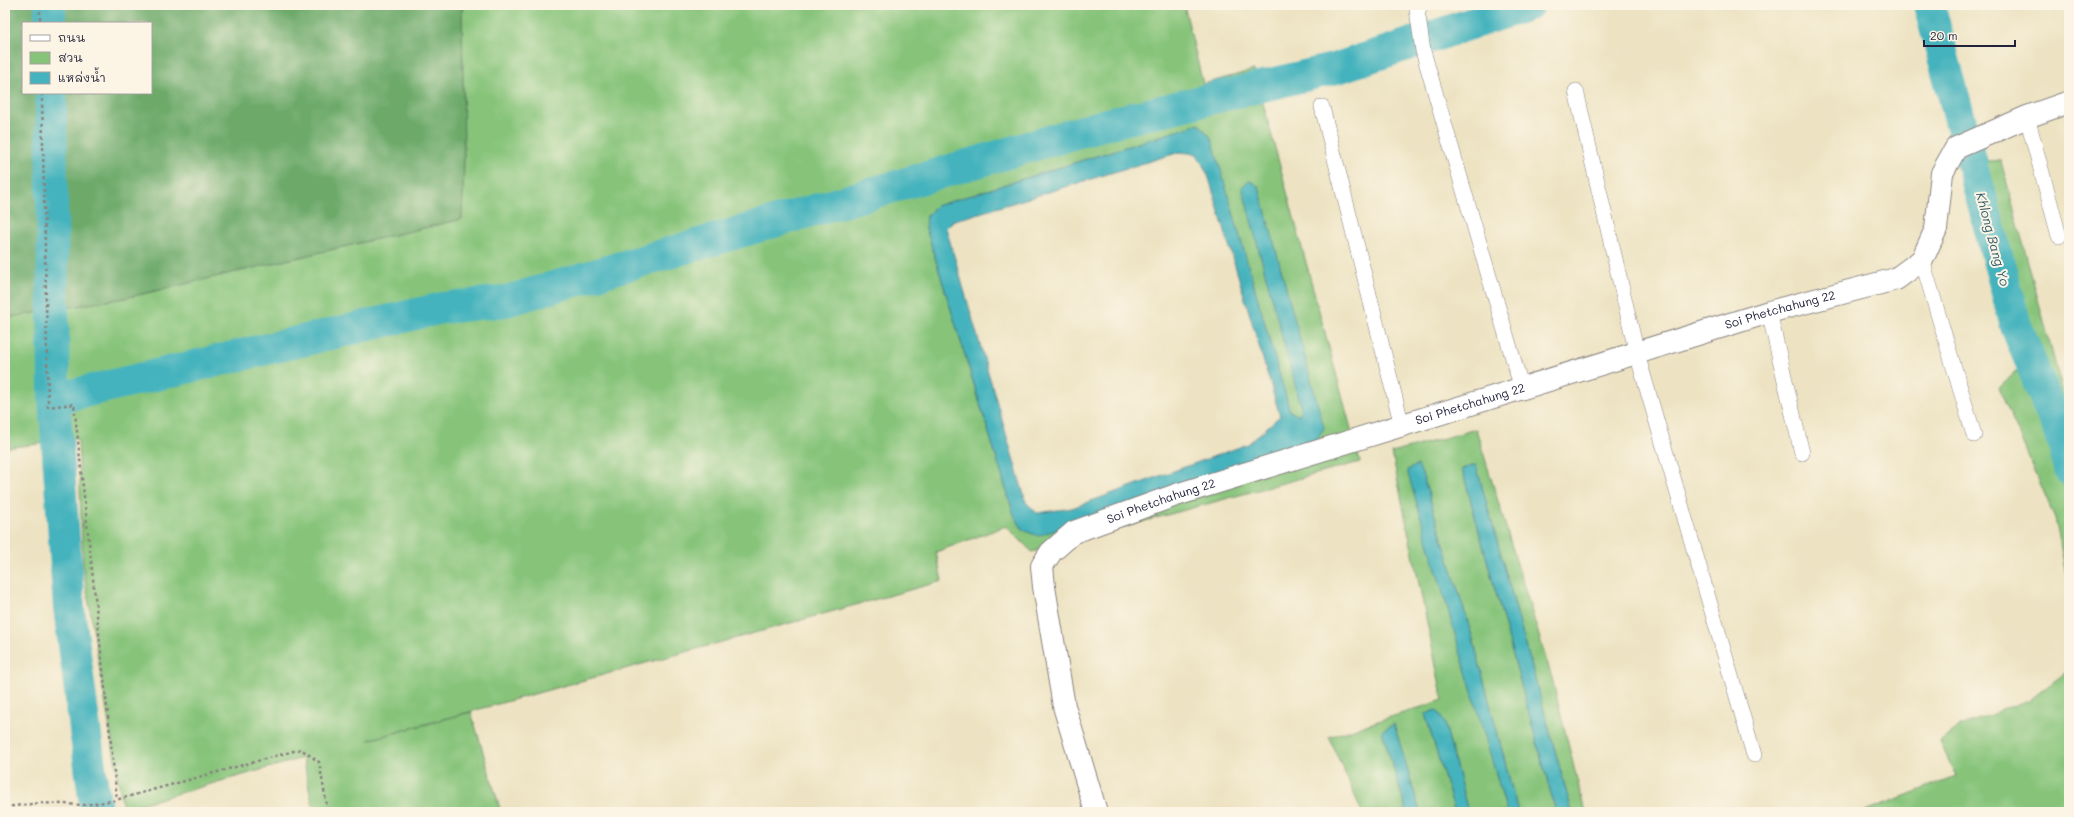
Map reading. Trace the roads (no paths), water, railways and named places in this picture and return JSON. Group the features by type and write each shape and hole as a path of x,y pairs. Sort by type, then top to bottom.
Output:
{"street":[{"name":"Soi Phetchahung 22","path":"1096,812 1064,706 1044,587 1042,566 1051,552 1074,532 1176,494 1637,354 1769,312 1896,279 1922,260 1936,229 1942,174 1956,148 2026,117 2069,102"}],"lane":[{"path":"1421,5 1417,10 1423,51 1522,389"},
{"path":"1576,91 1637,354 1754,755"},
{"path":"1322,107 1402,426"},
{"path":"2026,117 2059,236"},
{"path":"1922,260 1974,435"},
{"path":"1769,312 1802,453"}],"water":[{"path":"1199,124 1212,139 1290,411 1299,416 1301,407 1242,187 1249,180 1259,187 1324,428 1317,439 1038,536 1023,530 1014,515 926,228 927,216 936,206","holes":["1180,152 1197,154 1208,175 1280,416 1248,444 1072,508 1037,513 1026,502 946,228 953,221"]},
{"path":"1418,465 1423,476 1473,639 1518,812 1507,812 1407,470"},
{"path":"1476,465 1572,812 1556,812 1462,469"},
{"path":"1437,710 1445,724 1468,812 1455,812 1425,714"},
{"path":"1394,724 1420,812 1407,812 1382,731"}],"waterway":[{"path":"50,5 50,22"},
{"path":"54,399 442,308 506,301 1103,125 1337,68 1528,5"},
{"name":"Khlong Bang Yo","path":"1929,5 2016,326 2063,442 2069,469"},
{"path":"51,94 54,399 69,608 96,812"}]}
